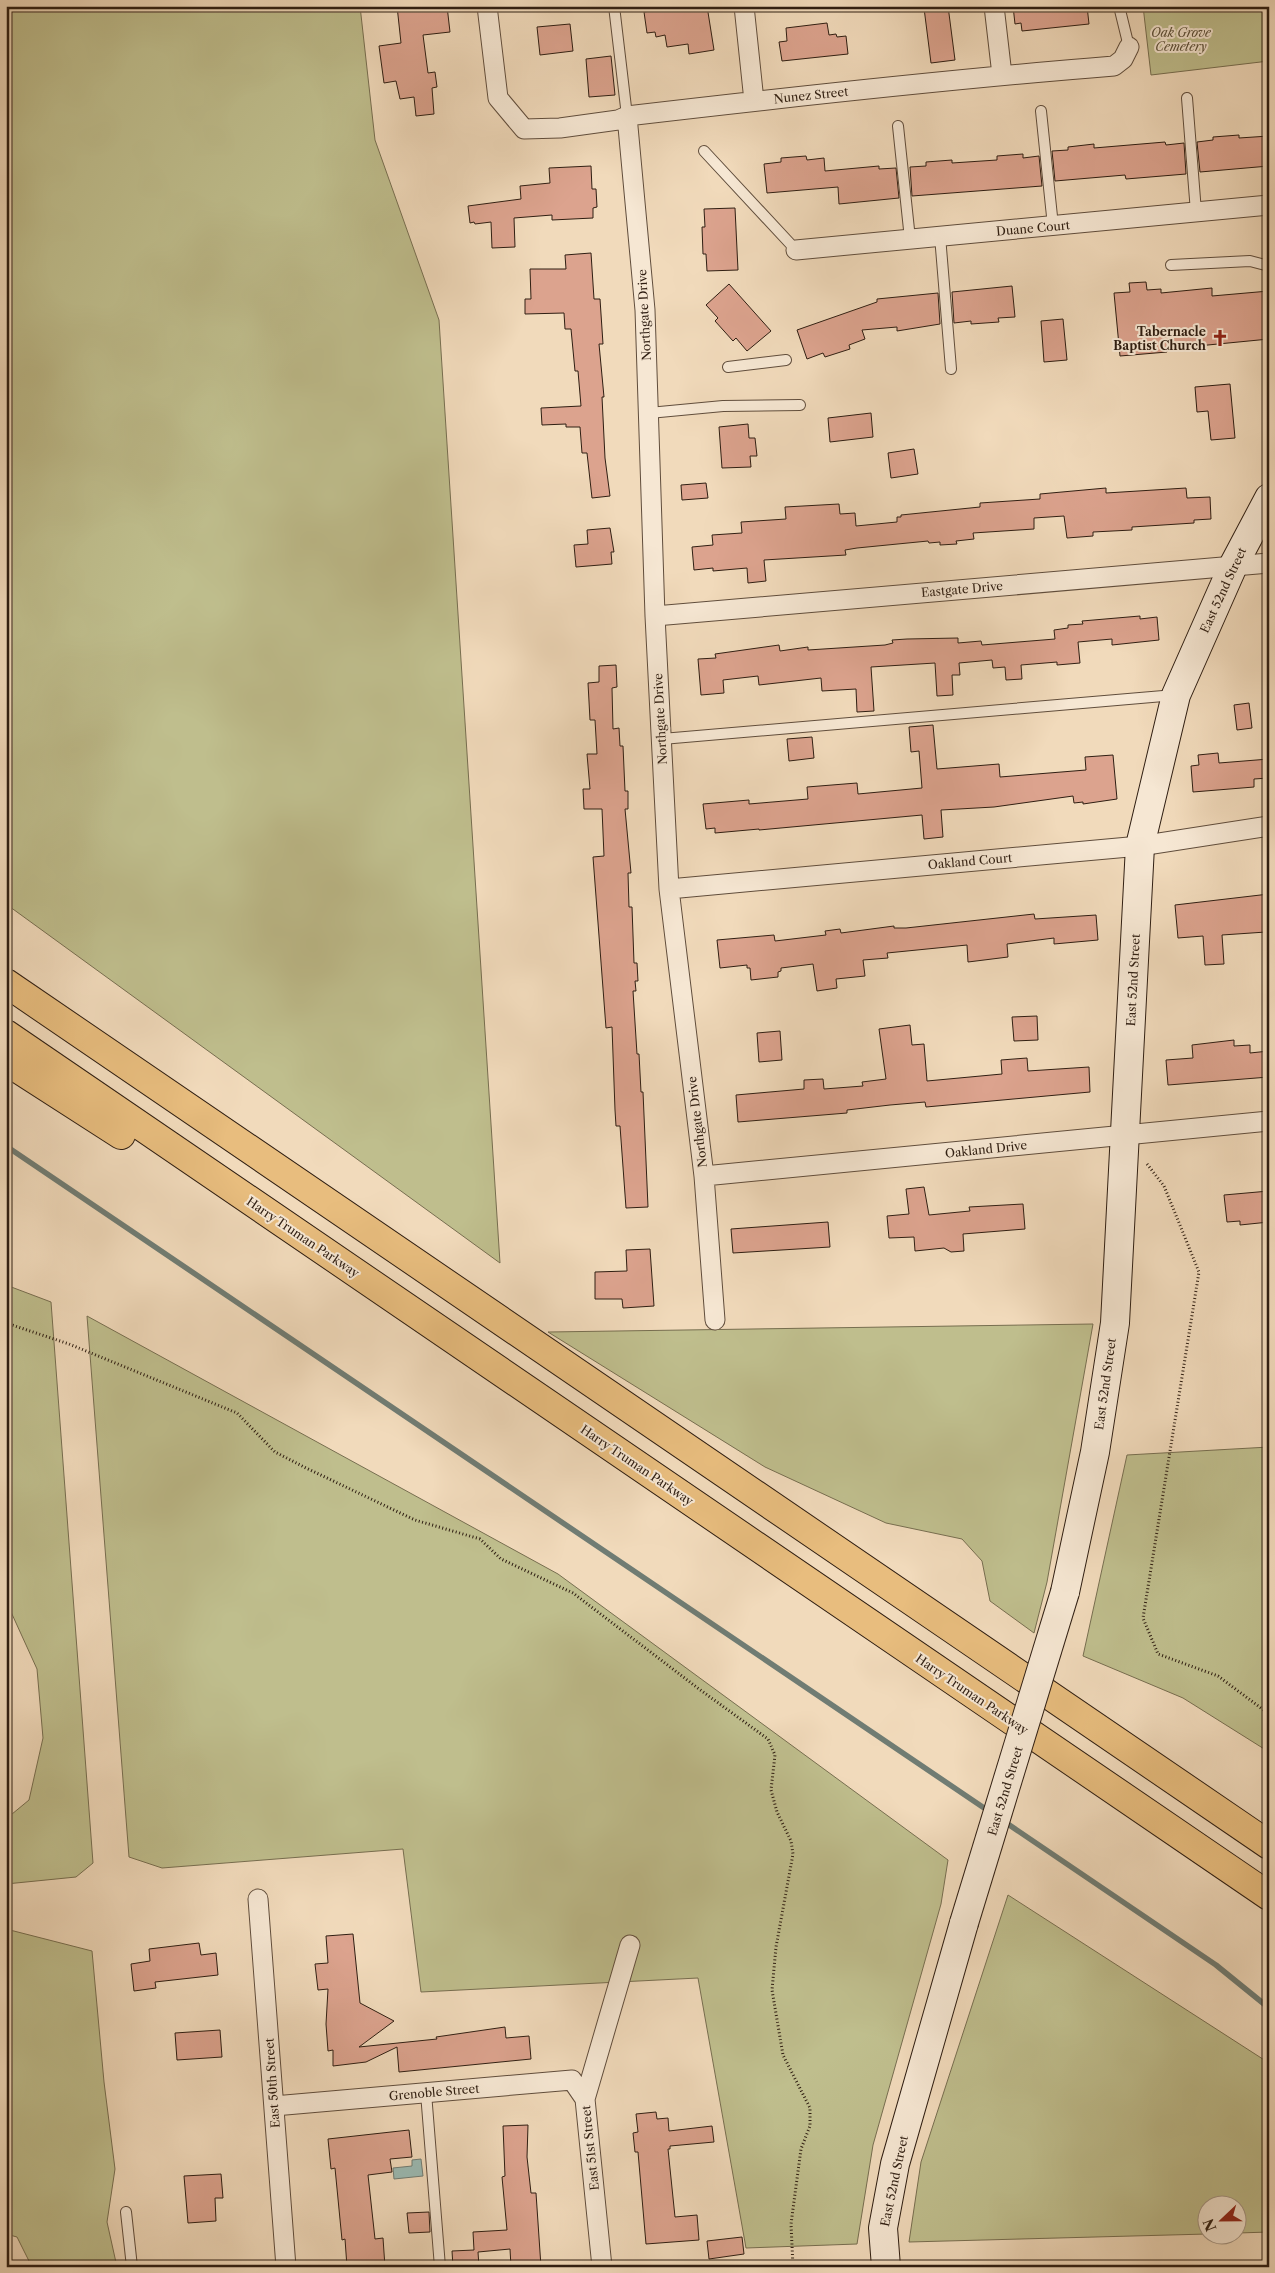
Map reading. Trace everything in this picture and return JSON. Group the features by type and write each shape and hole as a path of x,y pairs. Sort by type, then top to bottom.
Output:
{"highway":[{"path":"11,986 1269,1845"},
{"name":"Harry Truman Parkway","path":"6,1034 1269,1896"},
{"path":"6,1061 624,1456"}],"main road":[{"name":"East 52nd Street","path":"886,2267 883,2228 895,2164 964,1923 1065,1592 1095,1452 1114,1323 1126,1135 1140,846 1176,695 1233,566 1269,498"}],"street":[{"name":"Nunez Street","path":"487,6 498,98 524,129 560,128 618,120 627,116 754,101 1002,75 1114,66 1124,59 1129,47"},
{"path":"744,6 754,101"},
{"path":"994,6 1002,75"},
{"name":"Northgate Drive","path":"627,116 645,310 655,616 670,889 704,1176 715,1320"},
{"name":"Duane Court","path":"796,250 1269,205"},
{"name":"Eastgate Drive","path":"655,616 1269,563"},
{"name":"Oakland Court","path":"670,889 1140,846 1269,826"},
{"name":"Oakland Drive","path":"704,1176 1269,1121"},
{"name":"East 50th Street","path":"258,1899 286,2267"},
{"name":"East 51st Street","path":"602,2267 584,2099 630,1945"},
{"name":"Grenoble Street","path":"274,2106 572,2080 584,2099"}],"lane":[{"path":"614,6 627,116"},
{"path":"1119,6 1129,47"},
{"path":"1186,98 1196,212"},
{"path":"1041,111 1053,226"},
{"path":"898,126 910,239"},
{"path":"704,151 796,250"},
{"path":"940,236 951,369"},
{"path":"1171,265 1250,261 1269,266"},
{"path":"728,367 786,360"},
{"path":"649,413 723,406 800,405"},
{"path":"662,739 1176,695"},
{"path":"426,2093 440,2267"},
{"path":"126,2212 132,2267"}],"path":[{"path":"1147,1164 1164,1186 1199,1272 1143,1618 1158,1654 1218,1676 1269,1714"},
{"path":"6,1323 69,1344 237,1413 275,1452 416,1520 480,1539 501,1559 574,1593 699,1689 768,1739 775,1754 770,1790 777,1812 791,1841 793,1854 776,1947 772,1990 783,2055 810,2108 810,2126 801,2148 791,2224 793,2267"}],"green space":[{"path":"6,6 360,6 375,140 439,320 500,1263 6,904"},
{"name":"Oak Grove Cemetery","path":"1143,6 1269,6 1269,61 1151,75"},
{"path":"6,1285 51,1302 93,1863 76,1877 6,1884 6,1819 29,1800 43,1738 37,1669 6,1601"},
{"path":"87,1316 558,1574 948,1860 941,1904 873,2145 857,2244 746,2248 698,1978 421,1992 403,1849 162,1868 129,1857"},
{"path":"1093,1324 1047,1582 1034,1633 990,1601 982,1561 962,1539 886,1523 765,1467 548,1332"},
{"path":"1269,1447 1269,1752 1183,1698 1083,1656 1127,1455"},
{"path":"1008,1895 1269,2063 1269,2232 1248,2233 1248,2196 1198,2196 1198,2234 909,2242 921,2162"},
{"path":"6,1929 92,1951 104,2082 115,2169 107,2222 117,2267 32,2267 17,2237 6,2234"}],"water":[{"path":"421,2159 423,2176 394,2179 393,2168 412,2166 412,2160"}],"building":[{"path":"397,6 447,6 450,32 423,35 428,73 435,72 437,87 432,88 434,114 416,116 414,97 400,99 396,81 384,83 379,46 401,43"},
{"path":"685,6 707,6 714,50 689,54 688,44 667,47 665,35 656,37 655,32 647,33 644,12"},
{"path":"948,6 955,60 931,63 924,8"},
{"path":"1013,6 1087,6 1089,24 1022,31 1021,23 1015,24"},
{"path":"827,23 829,35 836,34 837,37 846,36 848,54 782,61 779,42 787,41 786,28"},
{"path":"570,24 573,51 540,55 537,27"},
{"path":"611,56 615,95 589,97 586,59"},
{"path":"1239,135 1239,138 1269,136 1269,166 1200,172 1197,142 1213,140 1213,137"},
{"path":"1165,142 1166,145 1184,143 1186,174 1126,179 1125,175 1055,181 1052,151 1068,150 1068,147 1094,144 1094,148"},
{"path":"1023,154 1023,158 1039,156 1042,186 912,196 910,167 926,166 926,162 952,160 952,163 997,160 997,156"},
{"path":"806,156 807,160 824,158 825,171 879,166 879,169 896,168 899,198 839,204 838,187 767,193 764,164 781,162 781,158"},
{"path":"591,166 592,189 596,189 597,207 593,208 593,218 552,220 552,215 514,218 515,247 492,248 491,222 470,223 468,206 521,199 520,186 550,183 549,168"},
{"path":"735,208 738,270 707,271 706,254 703,254 702,227 705,227 704,209"},
{"path":"591,253 594,299 600,299 603,344 599,344 604,397 602,397 605,458 610,496 592,498 587,453 582,453 580,427 566,427 566,424 542,425 541,408 581,406 578,371 575,371 571,329 565,329 564,313 525,314 525,299 531,299 530,269 566,269 565,255"},
{"path":"1146,282 1147,290 1161,289 1161,293 1212,288 1212,296 1269,291 1269,339 1167,349 1167,352 1120,356 1114,293 1130,292 1129,283"},
{"path":"729,284 771,331 747,351 736,338 733,341 715,321 718,318 706,305"},
{"path":"1012,286 1015,317 998,318 999,322 971,324 971,321 954,323 952,292"},
{"path":"938,293 940,324 897,331 897,327 862,330 865,339 849,345 850,349 825,357 823,353 807,359 797,330 877,302 877,299"},
{"path":"1063,319 1067,360 1044,362 1041,321"},
{"path":"1230,384 1235,438 1211,440 1208,411 1197,412 1195,387"},
{"path":"871,413 873,437 830,442 828,418"},
{"path":"748,424 749,438 755,438 757,456 750,456 751,467 722,468 719,427"},
{"path":"914,449 918,474 891,478 888,453"},
{"path":"706,483 708,498 682,500 681,485"},
{"path":"1106,488 1106,493 1186,488 1187,498 1210,497 1211,519 1194,520 1194,523 1132,527 1132,530 1093,532 1093,536 1067,538 1064,516 1034,518 1034,529 973,533 974,539 956,541 957,544 940,545 940,542 929,543 928,541 845,550 846,555 764,560 766,581 748,583 747,568 713,571 713,568 694,570 692,547 713,545 712,535 742,533 741,522 786,519 785,507 839,504 840,514 855,513 856,526 897,522 897,517 901,517 901,515 980,507 980,503 1040,499 1040,494"},
{"path":"610,528 614,552 611,552 612,564 576,567 574,545 588,544 587,530"},
{"path":"1140,616 1140,619 1157,617 1159,640 1112,645 1112,639 1078,642 1080,663 1057,665 1057,662 1021,665 1022,679 1006,680 1005,667 993,668 992,660 959,663 960,675 952,675 953,695 937,696 935,663 871,667 874,711 857,712 856,689 822,691 821,678 759,685 758,676 723,680 724,693 701,695 698,659 716,658 715,654 779,645 780,651 808,647 808,650 885,645 893,643 892,640 907,639 958,638 958,643 981,641 982,645 1055,639 1054,630 1068,628 1068,625 1083,624 1082,621"},
{"path":"616,665 617,687 612,688 613,729 619,728 620,746 623,746 625,791 628,791 628,809 625,809 631,873 628,873 629,907 632,907 634,963 637,963 638,981 635,981 636,991 633,991 637,1054 639,1054 641,1092 643,1092 648,1207 626,1208 620,1126 616,1126 612,1027 606,1028 593,857 604,856 602,809 584,809 583,789 590,789 587,754 597,754 595,720 590,720 588,683 599,682 599,666"},
{"path":"1249,703 1252,728 1237,730 1234,705"},
{"path":"933,725 937,769 999,764 1000,777 1086,770 1085,757 1113,755 1117,799 1083,804 1083,802 1074,803 1073,796 994,807 941,810 943,837 924,839 922,815 715,833 715,828 706,829 703,804 749,800 749,804 808,799 807,787 857,783 858,794 922,788 919,751 911,752 909,727"},
{"path":"812,737 814,758 789,761 787,739"},
{"path":"1218,753 1219,763 1269,759 1269,778 1254,779 1254,787 1193,792 1191,766 1199,765 1198,755"},
{"path":"1269,894 1269,920 1265,920 1266,932 1222,935 1224,964 1205,965 1203,936 1178,938 1175,905"},
{"path":"1034,914 1035,919 1096,915 1098,940 1054,944 1054,938 1007,944 1008,957 968,962 967,945 887,953 888,958 863,960 865,976 836,979 837,988 817,991 813,964 781,968 781,971 778,972 778,977 751,980 750,968 747,968 747,965 720,968 717,940 774,935 775,941 826,935 825,931 840,929 841,933 894,926 894,928 906,928"},
{"path":"1037,1016 1038,1040 1014,1041 1012,1017"},
{"path":"910,1025 912,1045 924,1044 927,1081 1002,1074 1001,1060 1027,1058 1028,1071 1089,1067 1090,1092 926,1107 925,1102 847,1110 847,1113 738,1122 736,1095 804,1089 804,1080 823,1079 824,1089 863,1086 862,1082 886,1079 879,1029"},
{"path":"780,1031 782,1060 759,1062 757,1033"},
{"path":"1234,1040 1234,1046 1250,1045 1250,1053 1269,1051 1269,1077 1168,1085 1166,1060 1193,1058 1192,1045"},
{"path":"924,1187 929,1215 970,1211 969,1207 1023,1204 1025,1229 963,1234 964,1251 951,1252 944,1248 915,1251 914,1237 889,1238 887,1216 909,1214 906,1189"},
{"path":"1269,1191 1269,1222 1240,1225 1240,1221 1227,1222 1224,1195"},
{"path":"828,1222 830,1247 733,1253 731,1229"},
{"path":"650,1249 654,1306 623,1308 622,1299 595,1299 595,1272 627,1271 626,1250"},
{"path":"353,1934 360,2003 394,2021 359,2047 437,2039 436,2037 505,2027 506,2038 529,2036 531,2059 399,2072 397,2047 366,2062 333,2066 333,2050 328,2051 326,2024 328,1989 318,1990 315,1964 328,1963 326,1936"},
{"path":"199,1943 201,1955 216,1953 218,1975 155,1982 156,1988 134,1991 131,1964 150,1961 149,1949"},
{"path":"220,2030 222,2057 177,2060 175,2033"},
{"path":"656,2112 657,2119 668,2118 669,2131 712,2126 714,2142 670,2146 670,2149 668,2149 675,2217 697,2215 699,2240 646,2244 638,2152 635,2152 633,2133 638,2132 636,2114"},
{"path":"528,2125 527,2157 531,2193 536,2193 541,2267 511,2267 510,2249 478,2252 479,2267 453,2267 452,2251 474,2250 473,2232 507,2230 502,2177 505,2176 503,2126"},
{"path":"409,2130 412,2157 390,2159 392,2172 368,2175 375,2239 383,2238 385,2267 347,2267 345,2239 342,2240 335,2168 331,2169 328,2139"},
{"path":"221,2174 223,2198 215,2198 216,2221 188,2223 184,2176"},
{"path":"429,2212 430,2232 409,2233 407,2213"},
{"path":"742,2237 744,2254 709,2259 707,2241"}],"waterway":[{"path":"6,1146 990,1812"},
{"path":"1002,1820 1216,1965 1269,2008"}],"place":[{"name":"Tabernacle Baptist Church","path":"1220,338"}]}
